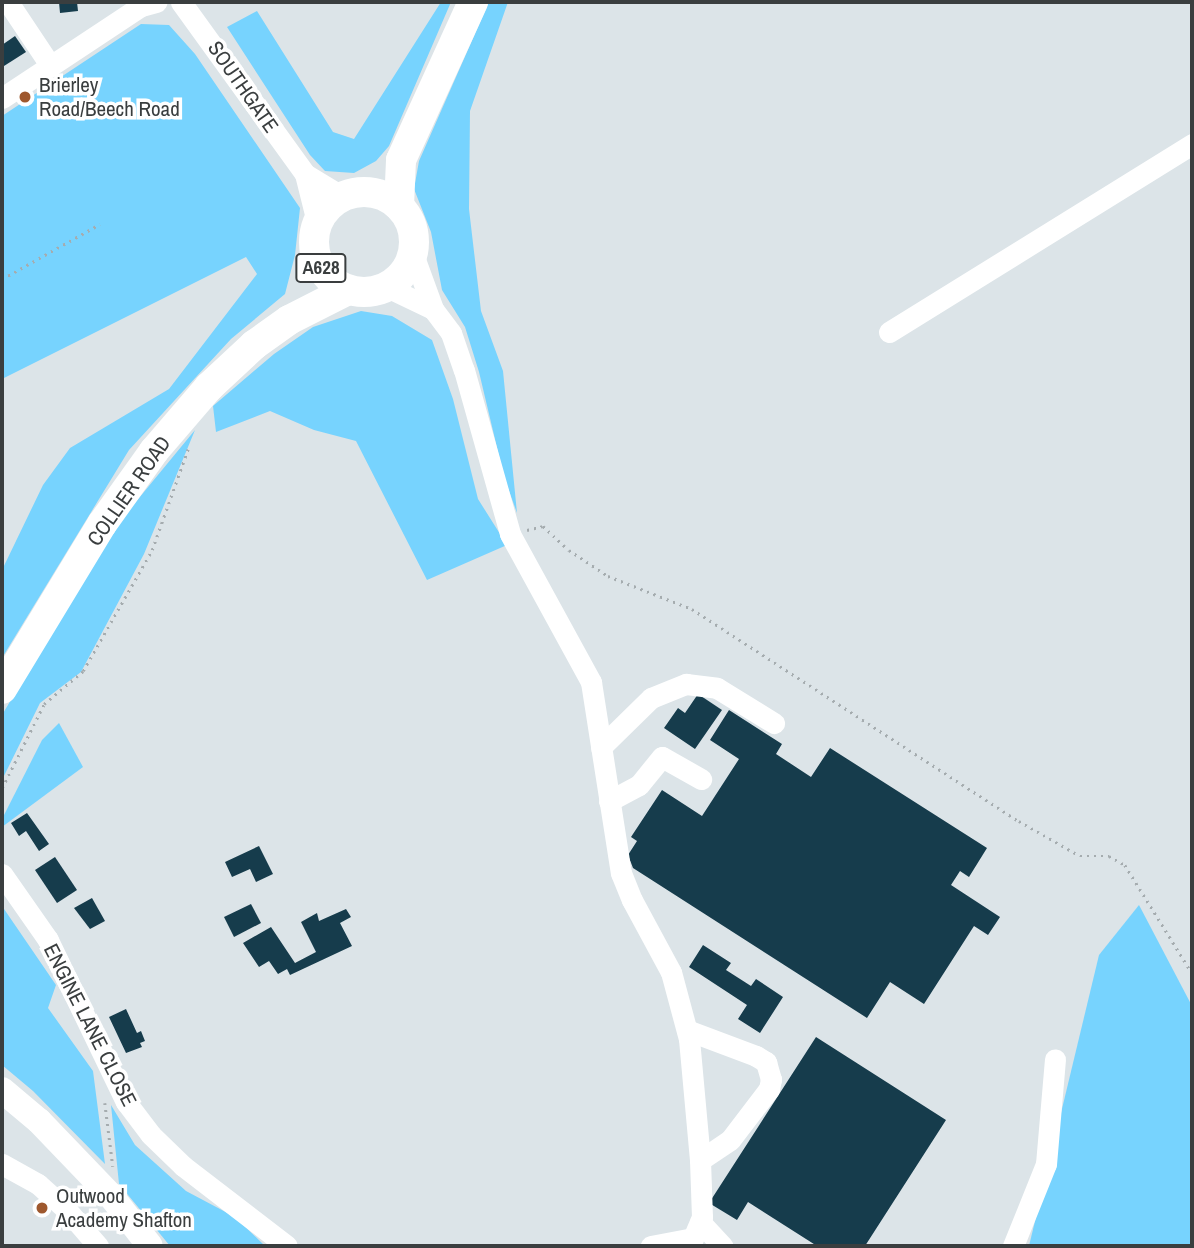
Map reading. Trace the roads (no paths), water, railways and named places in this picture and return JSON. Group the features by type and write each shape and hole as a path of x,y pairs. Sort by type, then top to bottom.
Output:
{"highway":[{"path":"399,206 401,160 473,2"},
{"path":"350,194 401,160"},
{"path":"350,194 380,195 399,206 412,228 413,254 399,279 387,287"},
{"name":"A628","path":"350,194 332,203 317,222 314,246 321,268 328,278 348,290 375,292 387,287"},
{"name":"COLLIER ROAD","path":"289,320 321,268"},
{"name":"COLLIER ROAD","path":"2,689 102,524 154,451 209,387 254,345 289,320 348,290"}],"main road":[{"path":"2,1090 39,1121 111,1196 150,1246"}],"street":[{"path":"8,2 50,65"},
{"path":"2,98 141,6 156,2"},
{"name":"SOUTHGATE","path":"181,2 304,174 317,222"},
{"path":"889,332 1192,144"},
{"name":"SOUTHGATE","path":"304,174 350,194"},
{"path":"413,254 433,309 451,333 510,534 591,682 621,873 632,900 671,972 687,1030 701,1160 700,1222 693,1238 651,1246"},
{"path":"387,287 433,309"},
{"path":"601,747 651,698 686,684 717,688 774,723"},
{"path":"609,801 639,785 662,757 701,779"},
{"name":"ENGINE LANE CLOSE","path":"2,874 48,940 126,1102 151,1135 183,1166 287,1246"},
{"path":"687,1030 756,1056 766,1062 771,1079 769,1089 730,1140 701,1160"},
{"path":"1013,1246 1046,1164 1055,1059"},
{"path":"2,1164 38,1184 66,1209 98,1246"},
{"path":"700,1222 722,1246"}],"place":[{"name":"Brierley Road/Beech Road","path":"25,97"},
{"name":"Outwood Academy Shafton","path":"42,1208"}]}
